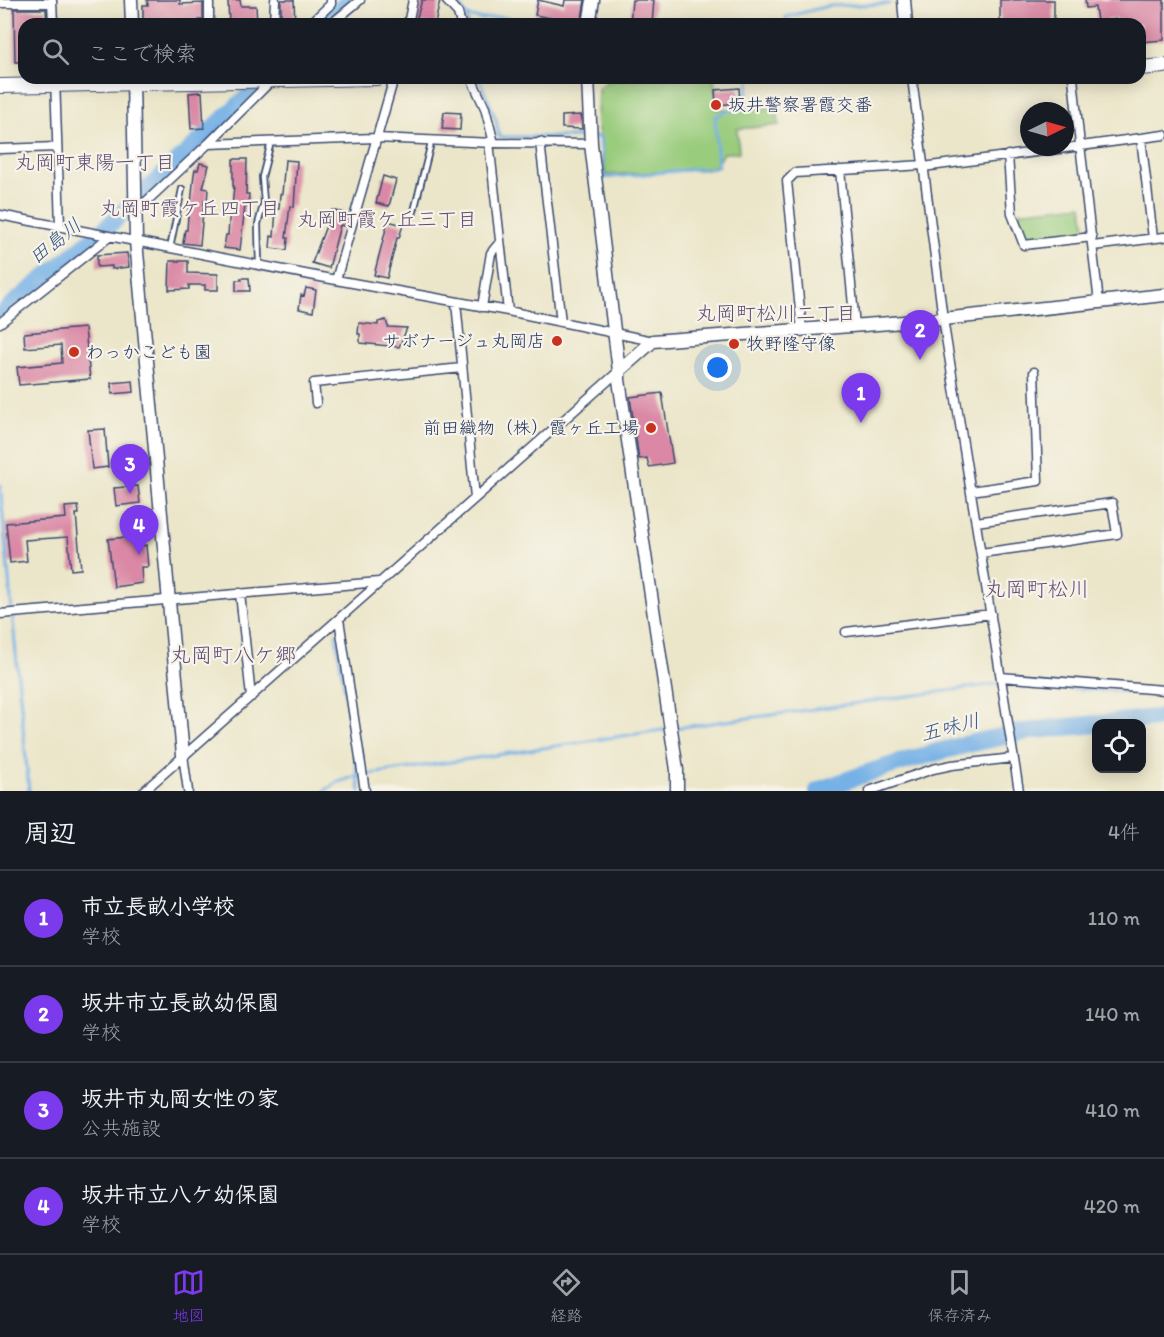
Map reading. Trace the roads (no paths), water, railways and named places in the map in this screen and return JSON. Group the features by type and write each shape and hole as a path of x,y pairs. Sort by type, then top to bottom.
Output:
{"main road":[{"path":"1146,68 1164,66"},
{"path":"0,86 28,84"}],"street":[{"path":"131,0 132,18"},
{"path":"209,18 210,0"},
{"path":"274,18 275,0"},
{"path":"316,18 331,4 331,0"},
{"path":"339,18 360,0"},
{"path":"410,18 414,0"},
{"path":"446,0 458,13 459,18"},
{"path":"591,18 594,0"},
{"path":"904,0 906,18"},
{"path":"0,3 52,1 53,18"},
{"path":"55,84 60,226"},
{"path":"133,84 136,241 168,599 188,791"},
{"path":"136,211 269,84"},
{"path":"336,280 392,84"},
{"path":"474,84 485,108 491,142 508,311"},
{"path":"588,84 591,144 620,371 619,380 677,770 677,791"},
{"path":"913,84 943,319 1018,791"},
{"path":"1075,84 1099,302"},
{"path":"801,330 787,181 795,173 923,166 1164,135"},
{"path":"208,144 376,138 591,144"},
{"path":"1141,138 1153,238"},
{"path":"540,142 561,322"},
{"path":"0,149 57,147"},
{"path":"1008,155 1012,214 1024,245 1164,237"},
{"path":"840,170 855,326"},
{"path":"0,215 508,311 652,341 943,319 1164,295"},
{"path":"0,323 109,237"},
{"path":"482,307 491,253 500,242"},
{"path":"456,302 475,498"},
{"path":"144,791 652,341"},
{"path":"316,403 314,382 462,368"},
{"path":"971,491 1038,481 1034,372"},
{"path":"976,522 1112,503 1117,534 981,553"},
{"path":"0,614 380,582"},
{"path":"240,594 251,697"},
{"path":"846,632 991,614"},
{"path":"339,619 365,791"},
{"path":"1001,677 1164,690"},
{"path":"869,791 933,769 1013,757"}],"lane":[{"path":"413,215 432,139"},
{"path":"259,265 258,224 264,202 262,177 271,142"},
{"path":"170,248 182,189"}],"waterway":[{"name":"田島川","path":"331,18 350,0"},
{"path":"456,0 467,18"},
{"path":"786,18 828,6 889,4"},
{"path":"467,16 476,18"},
{"path":"490,18 508,18"},
{"name":"田島川","path":"0,315 104,230 262,84"},
{"path":"481,84 496,120 499,137 587,137"},
{"path":"594,137 600,137 604,178 718,167 715,117 724,112 744,108 749,84"},
{"path":"0,485 29,791"},
{"path":"336,634 360,791"},
{"path":"675,728 997,684 1164,694"},
{"name":"五味川","path":"1146,719 1164,717"},
{"name":"五味川","path":"818,791 891,765 967,744 1028,731 1092,724"},
{"path":"324,791 338,782 357,776 669,729"}],"place":[{"name":"坂井警察署霞交番","path":"716,105"},
{"name":"サボナージュ丸岡店","path":"557,341"},
{"name":"牧野隆守像","path":"734,344"},
{"name":"わっかこども園","path":"74,352"},
{"name":"坂井市立長畝幼保園","path":"920,360"},
{"name":"市立長畝小学校","path":"861,423"},
{"name":"前田織物（株）霞ヶ丘工場","path":"651,428"},
{"name":"坂井市丸岡女性の家","path":"130,494"},
{"name":"坂井市立八ケ幼保園","path":"139,555"}],"district":[{"name":"丸岡町東陽一丁目","path":"95,162"},
{"name":"丸岡町霞ケ丘四丁目","path":"190,208"},
{"name":"丸岡町霞ケ丘三丁目","path":"387,219"},
{"name":"丸岡町松川二丁目","path":"776,313"},
{"name":"丸岡町松川","path":"1037,589"},
{"name":"丸岡町八ケ郷","path":"233,655"}]}
